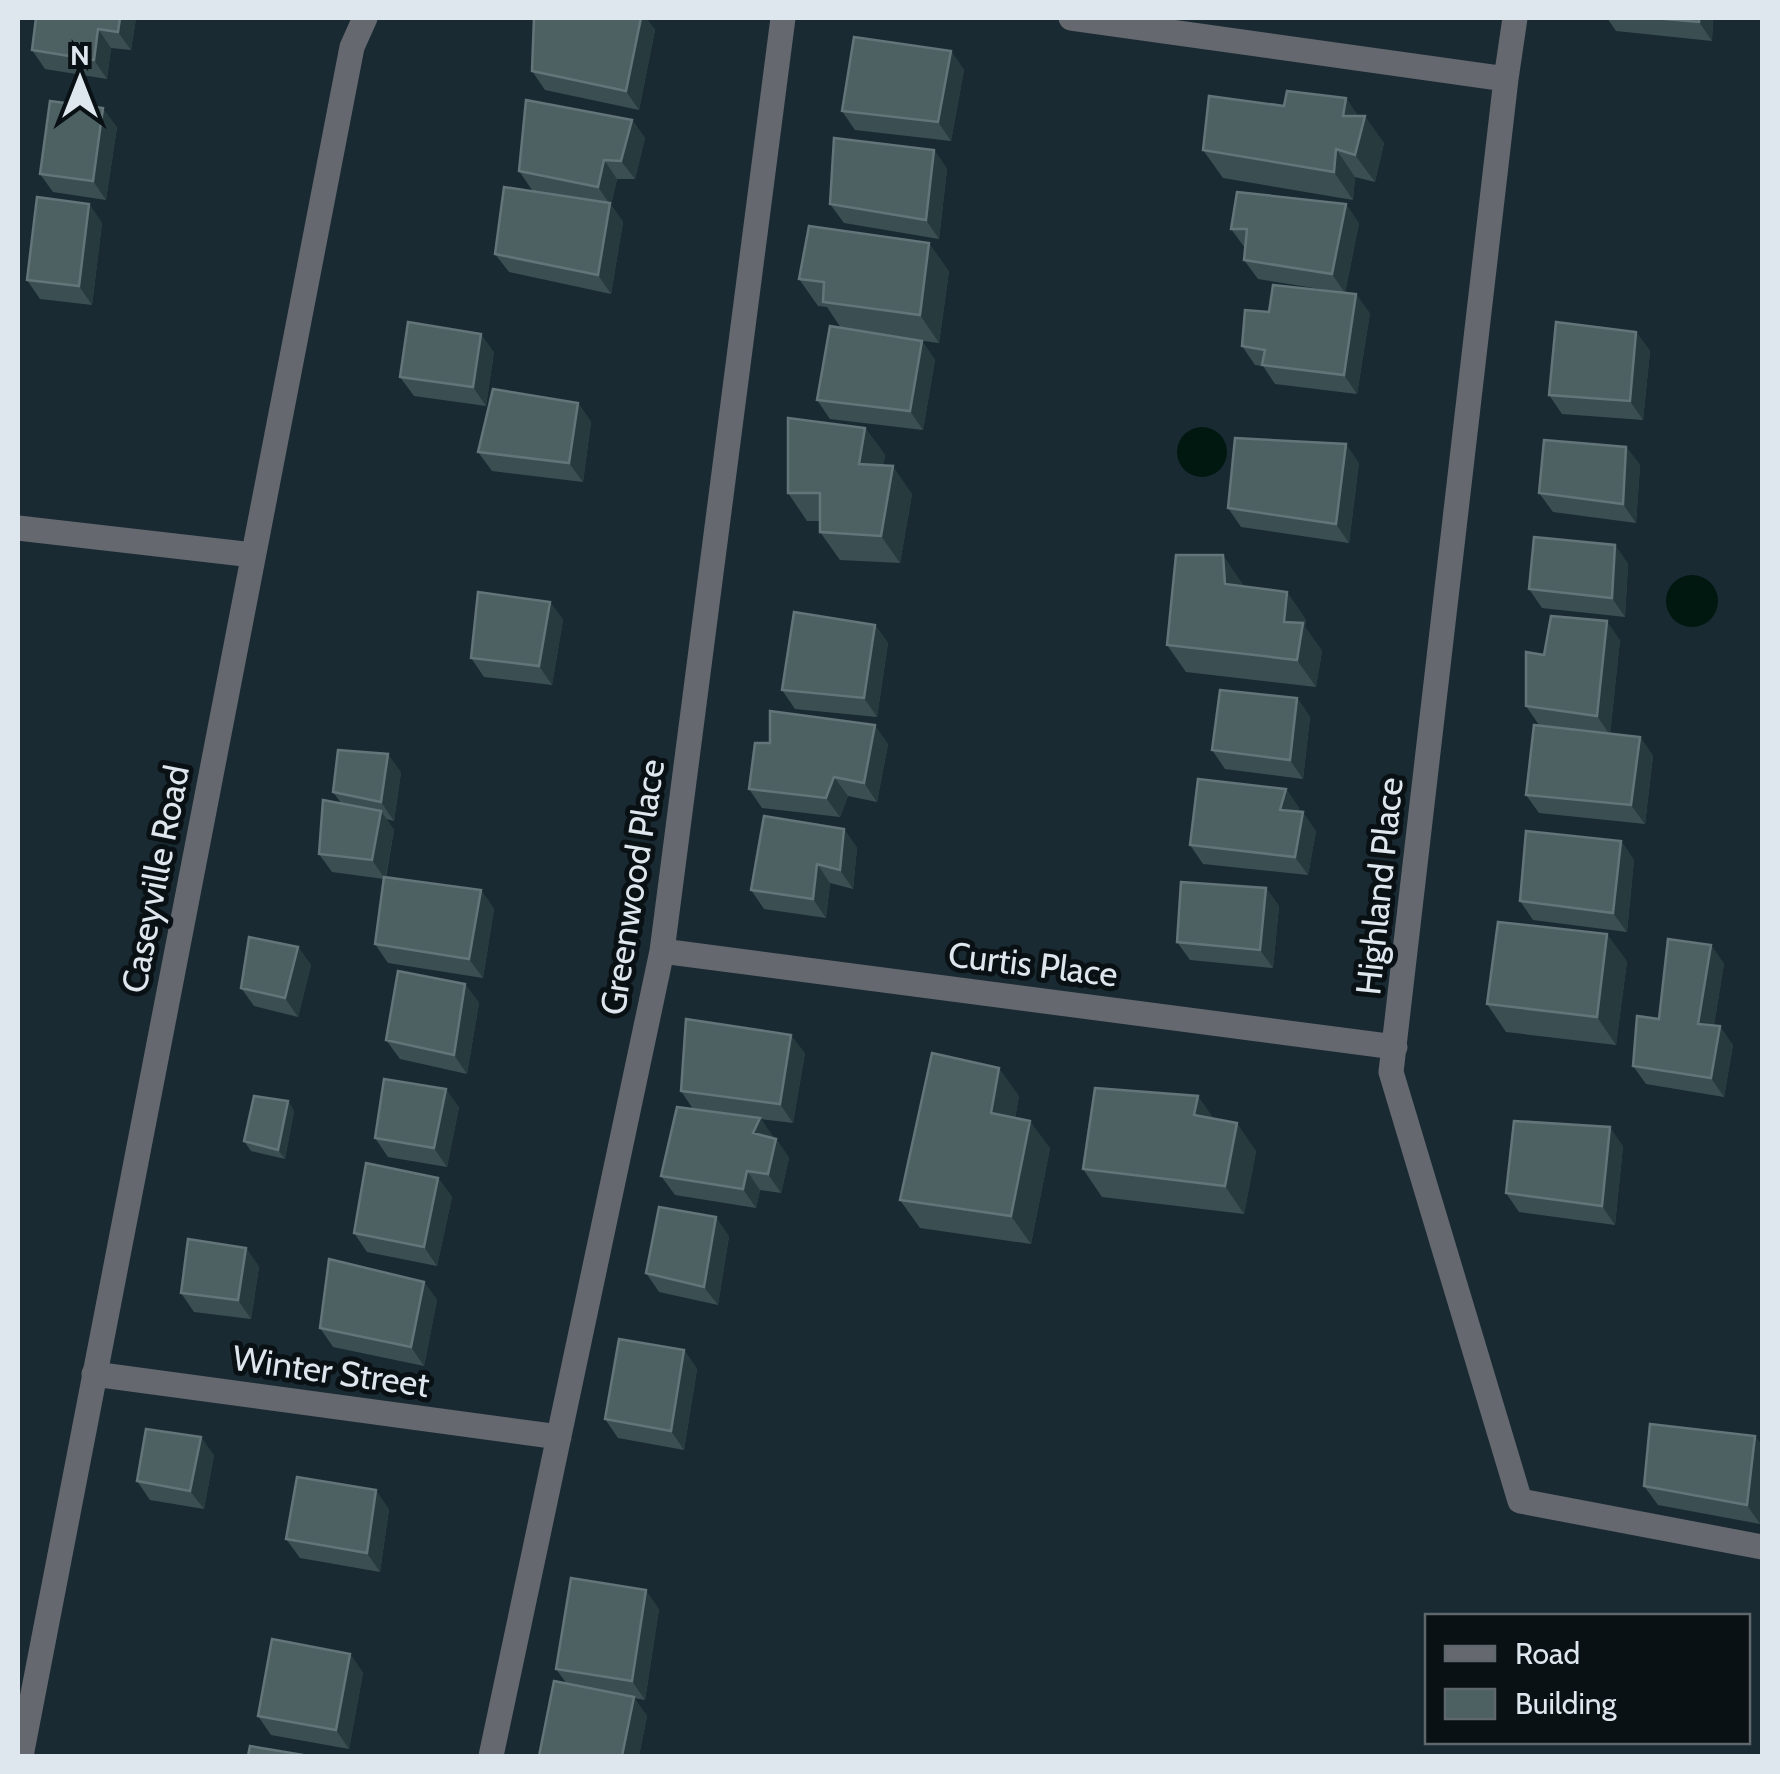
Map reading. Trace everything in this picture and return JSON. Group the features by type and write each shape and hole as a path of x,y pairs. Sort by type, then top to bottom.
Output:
{"street":[{"name":"Caseyville Road","path":"21,1756 352,47 365,18"},
{"name":"Greenwood Place","path":"491,1756 662,951 782,18"},
{"path":"1071,18 1506,78"},
{"name":"Highland Place","path":"1514,18 1391,1072 1520,1501 1762,1547"},
{"path":"18,528 253,555"},
{"name":"Curtis Place","path":"662,951 1396,1047"},
{"name":"Winter Street","path":"94,1374 560,1437"}],"shaded area":[{"path":"1202,427 1220,434 1227,452 1220,470 1202,477 1184,470 1177,452 1184,434"},
{"path":"1692,575 1711,582 1718,601 1711,620 1692,627 1673,620 1666,601 1673,582"}],"building":[{"path":"36,18 120,18 118,32 98,29 94,60 32,50"},
{"path":"534,18 641,18 626,91 532,71"},
{"path":"1653,18 1699,18 1699,22"},
{"path":"854,37 951,51 938,122 842,111"},
{"path":"1287,91 1346,98 1343,116 1365,116 1355,155 1336,149 1334,172 1203,150 1209,96 1284,106"},
{"path":"526,100 632,120 621,161 604,160 598,187 519,171"},
{"path":"50,101 103,108 93,181 40,174"},
{"path":"834,138 934,150 926,220 830,204"},
{"path":"504,187 610,203 598,275 495,254"},
{"path":"1237,192 1346,204 1332,274 1244,260 1247,229 1231,229"},
{"path":"37,197 89,204 79,286 27,280"},
{"path":"809,226 929,243 920,315 823,302 824,282 799,279"},
{"path":"1273,285 1356,294 1344,375 1262,365 1265,350 1242,346 1245,310 1269,312"},
{"path":"408,322 481,334 473,387 400,377"},
{"path":"1556,322 1636,332 1630,401 1549,395"},
{"path":"830,326 922,341 910,411 817,400"},
{"path":"493,389 578,403 569,463 478,452"},
{"path":"788,418 865,428 859,464 893,466 881,536 820,532 820,493 788,493"},
{"path":"1235,438 1346,444 1336,524 1228,508"},
{"path":"1544,440 1626,447 1623,504 1539,493"},
{"path":"1534,537 1615,545 1612,598 1529,589"},
{"path":"1176,555 1223,555 1225,584 1287,592 1284,622 1303,623 1297,660 1167,645"},
{"path":"478,592 550,602 539,666 471,658"},
{"path":"794,612 875,625 864,698 782,690"},
{"path":"1551,616 1607,621 1597,716 1526,706 1526,652 1544,655"},
{"path":"1220,690 1297,698 1290,760 1212,750"},
{"path":"770,711 875,725 864,783 834,777 826,798 749,789 755,743 770,743"},
{"path":"1534,725 1640,737 1631,805 1526,795"},
{"path":"338,750 388,754 381,802 333,792"},
{"path":"1198,779 1286,789 1280,810 1303,812 1295,857 1190,845"},
{"path":"323,800 381,811 372,860 319,854"},
{"path":"764,816 844,829 840,870 817,864 813,899 751,890"},
{"path":"1526,831 1621,841 1613,913 1520,901"},
{"path":"384,877 481,890 469,959 375,944"},
{"path":"1181,882 1266,888 1260,950 1177,942"},
{"path":"1498,922 1607,934 1597,1017 1487,1004"},
{"path":"249,937 298,947 285,998 241,988"},
{"path":"1668,939 1711,945 1698,1024 1720,1026 1711,1078 1633,1066 1637,1016 1659,1019"},
{"path":"398,971 465,984 454,1055 386,1040"},
{"path":"686,1019 791,1035 780,1104 681,1091"},
{"path":"932,1053 999,1068 991,1113 1030,1121 1011,1216 900,1200"},
{"path":"384,1079 446,1089 434,1148 375,1138"},
{"path":"1095,1088 1198,1096 1194,1115 1237,1123 1225,1186 1083,1169"},
{"path":"254,1096 288,1101 278,1150 244,1141"},
{"path":"677,1107 760,1118 753,1133 776,1139 768,1174 747,1171 743,1189 661,1176"},
{"path":"1514,1121 1610,1127 1602,1206 1506,1193"},
{"path":"366,1163 438,1178 424,1247 354,1233"},
{"path":"659,1207 716,1217 704,1287 646,1273"},
{"path":"188,1239 246,1248 238,1300 181,1293"},
{"path":"329,1259 424,1282 411,1347 320,1328"},
{"path":"619,1339 684,1350 671,1431 605,1419"},
{"path":"1650,1424 1755,1436 1747,1505 1644,1486"},
{"path":"146,1429 201,1437 190,1491 137,1481"},
{"path":"297,1477 376,1490 367,1553 286,1539"},
{"path":"571,1578 646,1590 632,1681 556,1669"},
{"path":"272,1639 350,1654 336,1730 258,1716"},
{"path":"554,1681 634,1697 622,1756 539,1756"},
{"path":"250,1746 309,1756 248,1756"}]}
